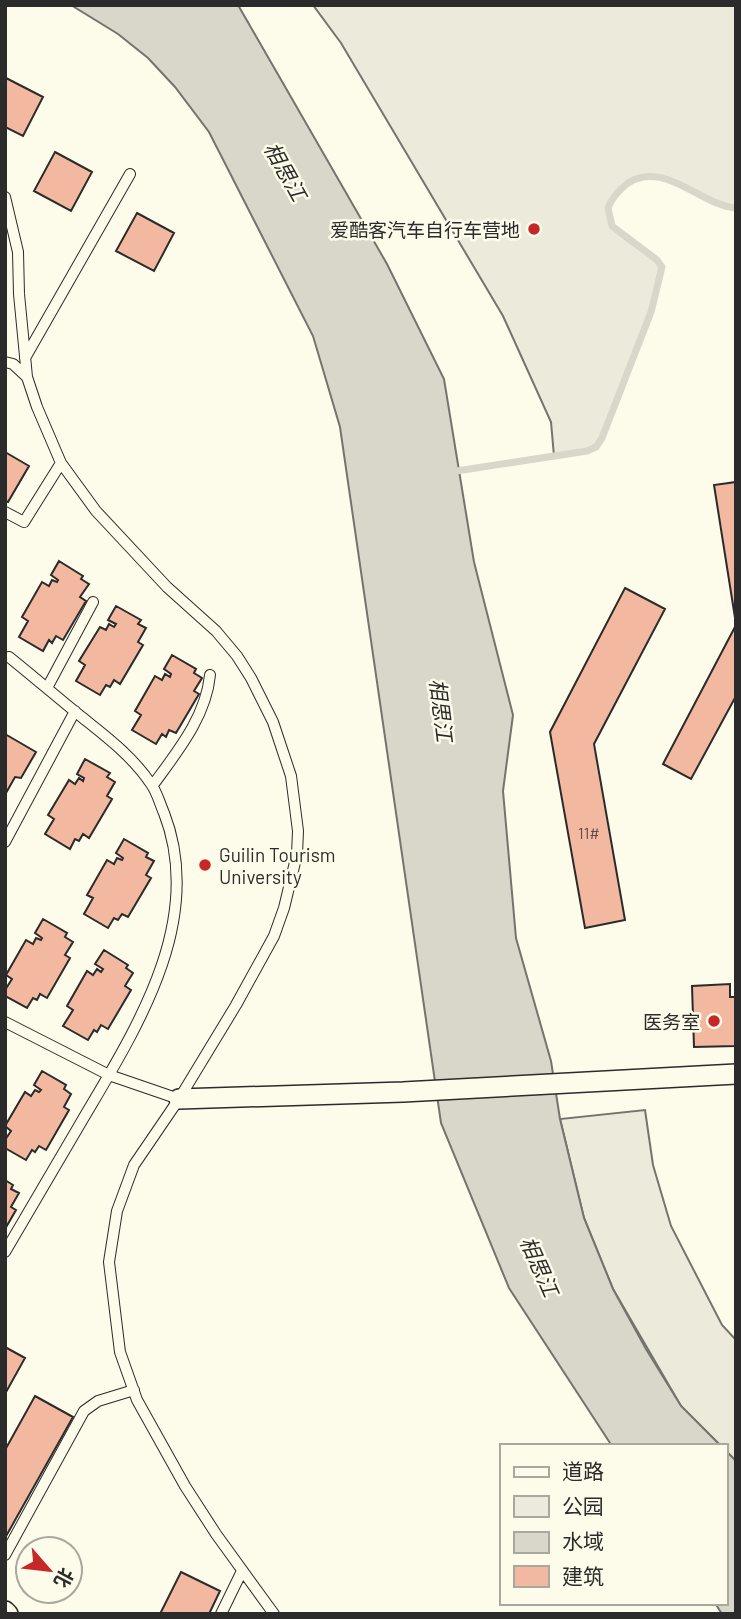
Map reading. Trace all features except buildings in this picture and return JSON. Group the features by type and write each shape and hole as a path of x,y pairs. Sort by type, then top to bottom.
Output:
{"street":[{"path":"179,1099 403,1092 736,1074"}],"lane":[{"path":"25,358 130,174"},
{"path":"5,197 18,252 27,377 61,463 96,512 167,587 216,631 237,656 273,722 291,776 298,831 297,854 274,936 179,1099 134,1165 117,1211 109,1262 120,1352 134,1390 186,1486 274,1614"},
{"path":"5,362 13,364 27,377"},
{"path":"5,512 24,522 61,463"},
{"path":"47,688 93,602"},
{"path":"5,1252 109,1075 145,1008 157,981 173,918 176,884 175,854 168,824 153,785 128,754 9,657"},
{"path":"153,785 198,717 210,675"},
{"path":"5,842 75,711"},
{"path":"5,1022 109,1075 179,1099"},
{"path":"5,1555 84,1411 98,1401 134,1390"},
{"path":"221,1614 242,1571"}],"green space":[{"name":"爱酷客汽车自行车营地","path":"313,5 736,5 736,208 707,200 667,180 654,178 640,179 625,186 611,201 608,216 611,224 633,245 657,260 662,267 644,331 612,417 602,437 591,450 554,456 551,422 503,316 341,43"},
{"path":"645,1110 653,1165 671,1226 722,1325 736,1340 736,1461 727,1452 727,1444 719,1444 681,1406 613,1289 584,1218 560,1119"}],"water":[{"name":"相思江","path":"71,5 238,5 387,264 444,379 474,562 513,715 503,791 516,938 551,1061 560,1119 584,1218 613,1289 646,1349 681,1406 719,1444 611,1444 509,1288 441,1123 340,427 313,336 209,132 175,87 148,58 118,34"},
{"path":"727,1452 736,1461 736,1614 722,1614 716,1605 727,1605"}],"waterway":[{"path":"450,472 587,451 596,447 602,438 651,312 662,267 657,260 612,226 608,208 622,188 642,177 655,177 669,180 709,200 736,208"}],"place":[{"name":"爱酷客汽车自行车营地","path":"534,229"},
{"name":"Guilin Tourism University","path":"205,865"},
{"name":"医务室","path":"714,1021"}]}
